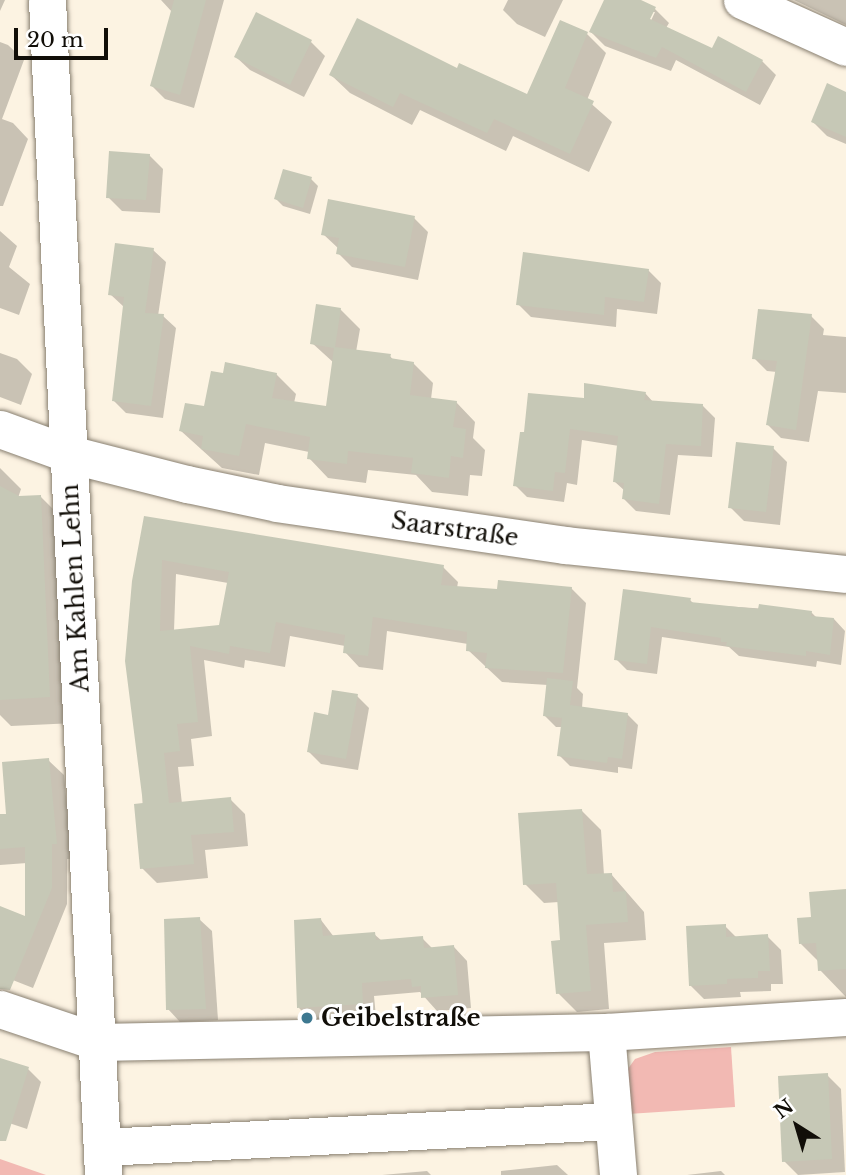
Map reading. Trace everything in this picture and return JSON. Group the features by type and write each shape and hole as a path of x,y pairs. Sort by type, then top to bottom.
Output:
{"street":[{"name":"Am Kahlen Lehn","path":"47,0 103,1161"},
{"path":"743,0 846,47"},
{"name":"Saarstraße","path":"0,429 69,454 187,484 277,503 565,545 846,574"},
{"path":"0,1009 98,1042 606,1032 846,1017"},
{"path":"606,1032 618,1175"},
{"path":"103,1161 612,1121"}],"shaded area":[{"path":"731,1047 735,1107 628,1114 625,1073 635,1059 655,1052"},
{"path":"0,1159 46,1175 0,1175"}],"building":[{"path":"174,0 206,0 180,95 150,86"},
{"path":"604,0 641,0 656,7 650,19 712,48 718,36 763,60 746,92 662,47 656,58 589,32"},
{"path":"256,12 312,40 290,85 234,57"},
{"path":"357,18 457,68 459,63 527,94 560,20 588,32 565,88 594,101 570,154 494,119 487,133 400,93 393,107 329,75"},
{"path":"827,83 846,92 846,137 811,122"},
{"path":"109,151 150,154 146,200 106,198"},
{"path":"283,169 312,177 303,208 274,199"},
{"path":"328,199 415,216 405,267 336,254 339,238 321,235"},
{"path":"115,243 154,248 145,313 164,314 151,406 112,401 124,297 108,295"},
{"path":"523,252 649,269 644,302 605,297 604,315 516,305"},
{"path":"316,304 341,308 335,347 391,354 390,358 414,362 410,395 457,401 453,427 466,429 463,458 451,456 449,478 411,473 413,458 348,451 347,464 307,459 310,437 246,424 239,456 201,449 203,436 179,431 185,403 204,406 211,371 223,373 225,362 277,373 272,398 326,406 334,348 310,344"},
{"path":"758,309 812,314 796,430 766,425 777,361 752,359"},
{"path":"584,383 646,392 644,400 703,404 701,446 666,444 659,504 622,499 624,483 613,482 618,436 570,429 565,473 555,472 553,491 513,486 520,432 524,432 528,393 584,398"},
{"path":"736,442 774,446 766,512 728,508"},
{"path":"0,486 19,496 41,495 50,697 0,700"},
{"path":"144,516 444,565 441,585 497,589 498,580 572,587 563,673 485,668 487,653 466,651 467,632 373,617 368,656 343,653 345,635 276,622 270,653 230,646 229,654 190,646 198,722 177,724 180,751 164,753 169,803 231,797 234,832 191,835 194,864 140,869 134,804 143,803 125,661 132,581","holes":["162,560 229,572 219,625 160,631"]},
{"path":"623,589 691,598 690,602 758,609 759,604 812,611 811,616 834,618 830,655 806,651 806,656 726,646 727,642 721,642 721,638 651,627 647,664 614,660"},
{"path":"547,678 573,681 570,705 628,713 622,759 608,757 607,763 557,756 562,718 543,716"},
{"path":"332,690 358,694 346,759 307,752 314,712 328,715"},
{"path":"49,758 57,844 52,844 52,888 10,990 0,989 0,906 25,916 25,847 0,849 0,814 6,814 2,762"},
{"path":"582,809 587,874 612,873 613,892 626,891 628,922 586,925 591,991 556,994 551,941 560,940 556,883 523,885 518,813"},
{"path":"846,889 846,969 818,971 816,943 799,944 797,918 811,917 809,892"},
{"path":"200,917 206,1009 166,1010 164,919"},
{"path":"321,918 323,936 375,932 376,940 423,936 424,948 454,945 458,995 421,998 421,986 412,987 411,979 362,983 363,1004 297,1008 294,920"},
{"path":"726,924 726,937 768,934 770,971 758,971 758,978 727,979 727,984 689,986 686,926"},
{"path":"0,1058 29,1067 6,1141 0,1141"},
{"path":"828,1073 832,1159 782,1162 778,1076"}],"place":[{"name":"Geibelstraße","path":"307,1018"}]}
